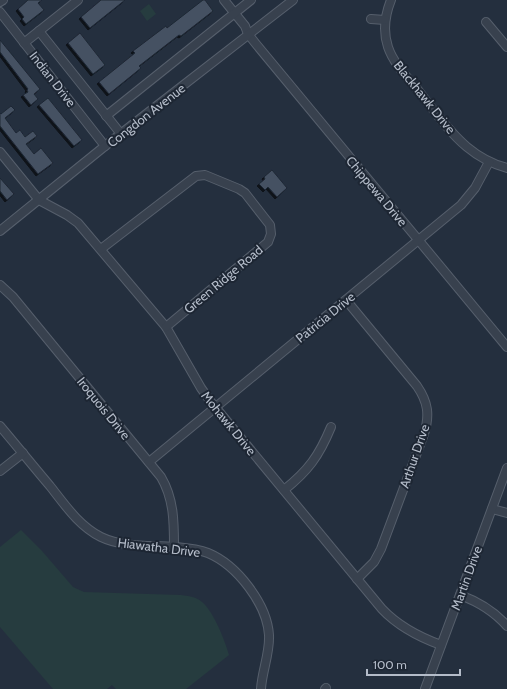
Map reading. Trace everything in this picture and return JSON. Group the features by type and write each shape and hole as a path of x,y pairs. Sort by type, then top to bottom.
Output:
{"street":[{"path":"24,43 78,0"},
{"name":"Chippewa Drive","path":"224,0 245,26 248,34 507,347"},
{"path":"106,116 251,0"},
{"name":"Congdon Avenue","path":"0,232 105,146 293,0"},
{"name":"Blackhawk Drive","path":"391,0 385,20 385,32 388,45 396,63 458,139 489,162 507,168"},
{"name":"Indian Drive","path":"0,12 105,146"},
{"path":"370,19 385,20"},
{"path":"486,22 507,48"},
{"path":"39,31 121,134"},
{"name":"Mohawk Drive","path":"0,152 39,200 75,220 101,249 166,327 201,388 215,407 384,611 399,624 419,636 442,645"},
{"name":"Patricia Drive","path":"149,462 467,198 475,188 489,162"},
{"name":"Green Ridge Road","path":"101,249 196,176 205,175 239,189 246,195 270,225 271,234 268,242 166,327"},
{"name":"Iroquois Drive","path":"0,285 13,297 149,462 164,484 171,500 174,519 174,547"},
{"name":"Arthur Drive","path":"346,300 417,386 425,399 428,414 424,434 380,550 374,562 357,579"},
{"name":"Hiawatha Drive","path":"0,426 79,520 96,534 108,540 120,543 174,547 200,551 221,560 237,574 258,602 265,618 269,636 263,672 262,689"},
{"path":"284,490 301,476 311,465 326,440 331,427"},
{"path":"0,472 23,453"},
{"name":"Martin Drive","path":"425,689 507,468"},
{"path":"492,509 507,512"},
{"path":"460,596 477,602 488,609 507,626"}],"green space":[{"path":"149,4 156,14 147,21 140,11"},
{"path":"21,530 42,551 73,587 84,592 181,595 200,600 215,619 229,655 186,689 116,689 112,685 107,689 53,689 0,627 0,547"}],"building":[{"path":"28,0 42,0 38,3 44,10 26,24 22,19 24,17 18,9"},
{"path":"101,0 125,0 90,28 81,17"},
{"path":"205,0 213,11 139,66 141,68 109,94 99,82 135,53 133,51 166,26 167,28"},
{"path":"80,33 105,65 93,74 68,43"},
{"path":"0,40 40,89 34,94 38,99 31,105 23,95 28,92 28,89 0,52"},
{"path":"48,98 82,140 74,146 39,105"},
{"path":"11,106 15,110 5,118 16,133 20,130 25,137 33,131 37,136 26,144 34,154 41,148 53,163 38,174 0,126 0,113 1,114"},
{"path":"272,170 287,188 277,197 268,187 265,190 259,184"},
{"path":"0,178 14,194 7,200 0,191"}]}
